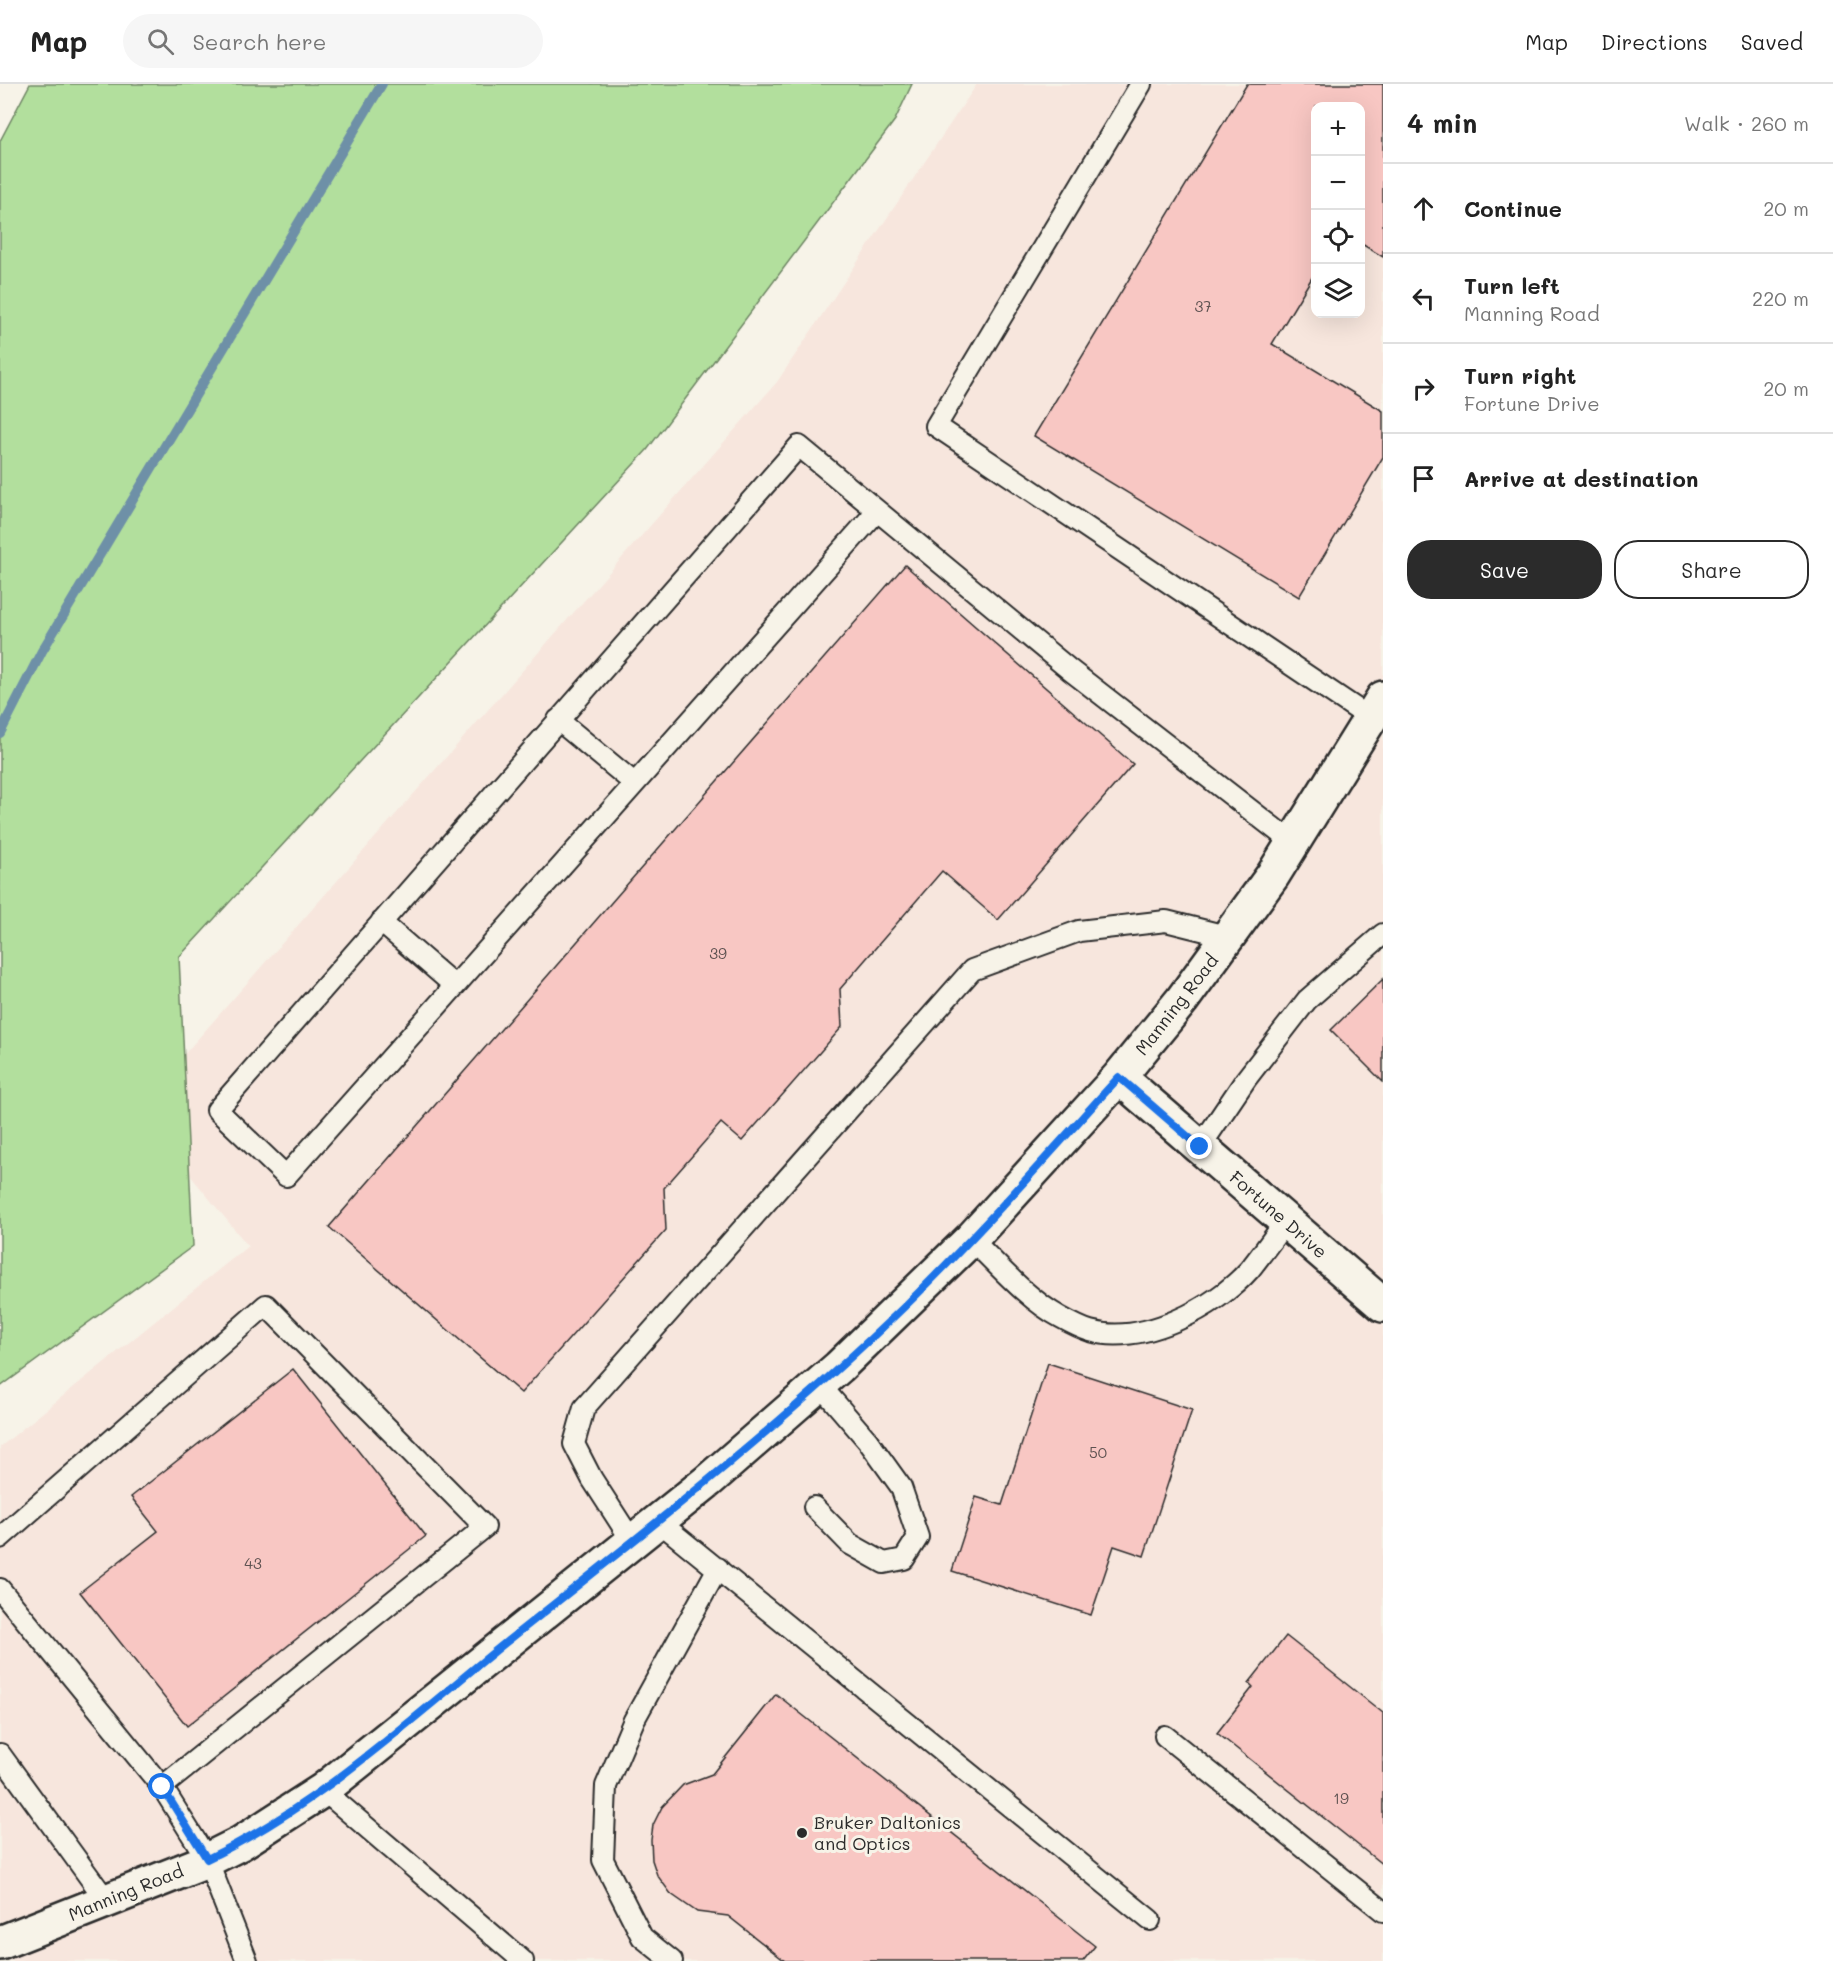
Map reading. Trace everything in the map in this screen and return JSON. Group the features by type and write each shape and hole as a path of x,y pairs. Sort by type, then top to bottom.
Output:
{"street":[{"name":"Manning Road","path":"0,1943 242,1843 323,1790 658,1521 819,1384 904,1307 971,1239 1119,1077 1230,937 1293,843 1377,708"},
{"name":"Fortune Drive","path":"1119,1077 1383,1305"}],"lane":[{"path":"1141,84 936,426 1377,708"},
{"path":"877,511 286,1176 217,1110 799,446 1070,670 1293,843"},
{"path":"558,720 634,783"},
{"path":"632,1541 592,1479 574,1444 584,1408 972,970 1079,931 1166,921 1230,937"},
{"path":"381,922 455,986"},
{"path":"1200,1147 1246,1079 1306,1000 1383,934"},
{"path":"971,1239 1016,1282 1058,1316 1090,1331 1132,1333 1172,1323 1210,1302 1248,1270 1286,1221"},
{"path":"0,1538 266,1305 484,1527 162,1787"},
{"path":"814,1507 850,1544 884,1563 904,1559 918,1537 901,1487 868,1441 819,1384"},
{"path":"658,1521 1150,1920"},
{"path":"672,1961 642,1938 603,1860 606,1786 634,1720 718,1568"},
{"path":"0,1589 162,1787 207,1859 247,1961"},
{"path":"1165,1736 1383,1911"},
{"path":"0,1754 106,1900"},
{"path":"323,1790 523,1961"}],"shaded area":[{"path":"977,84 1383,84 1383,1961 0,1961 0,1447 248,1246 136,1109 777,382"}],"green space":[{"path":"30,84 912,84 895,120 647,450 179,957 193,1246 0,1387 0,141"}],"building":[{"path":"1247,84 1383,84 1383,257 1365,246 1365,102 1311,102 1311,279 1272,344 1383,411 1383,457 1299,597 1034,436"},
{"path":"905,565 1133,764 998,920 942,871 840,989 842,1027 742,1141 721,1123 664,1188 666,1230 521,1393 329,1227"},
{"path":"1383,979 1383,1082 1331,1030"},
{"path":"1048,1363 1192,1410 1144,1556 1114,1546 1091,1615 952,1571 976,1497 1002,1505"},
{"path":"293,1369 426,1536 187,1726 80,1592 158,1531 131,1497"},
{"path":"1286,1636 1383,1713 1383,1865 1217,1733 1253,1687 1249,1683"},
{"name":"Bruker Daltonics and Optics","path":"776,1694 1095,1946 1083,1961 785,1961 728,1916 697,1912 671,1894 657,1875 652,1860 653,1825 662,1807 683,1785 712,1774"}],"waterway":[{"path":"0,733 42,651 382,84"}],"place":[{"name":"Bruker Daltonics and Optics","path":"802,1833"}],"route":[{"path":"162,1787 207,1859 242,1843 323,1790 708,1481 839,1367 904,1307 971,1239 1119,1077 1200,1147"}]}
